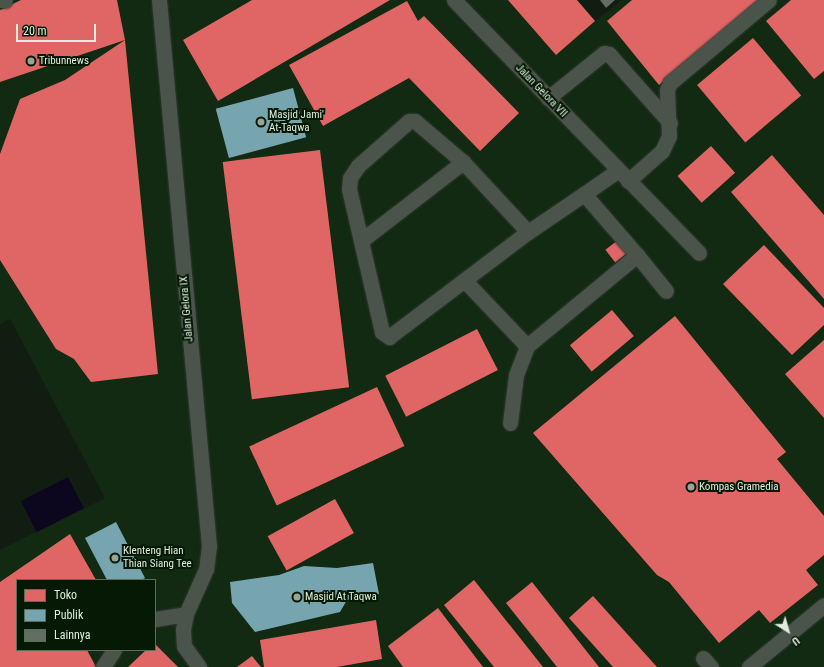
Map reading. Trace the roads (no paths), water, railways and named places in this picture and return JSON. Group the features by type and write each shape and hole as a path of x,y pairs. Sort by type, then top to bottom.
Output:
{"lane":[{"path":"0,0 6,0"},
{"name":"Jalan Gelora IX","path":"159,0 209,546 206,569 186,614 183,629 184,646 199,667"},
{"name":"Jalan Gelora VII","path":"454,0 622,176 699,253"},
{"path":"528,232 463,162 419,123 409,121 358,166 350,178 349,188 385,335 392,336 466,282 528,232 584,194 622,176 662,151 669,136 670,123 667,90 670,83 769,0"},
{"path":"548,98 604,53 609,54 670,123"},
{"path":"362,240 463,162"},
{"path":"584,194 666,291"},
{"path":"510,423 516,375 528,346 637,255"},
{"path":"466,282 528,346"},
{"path":"749,667 824,605"},
{"path":"156,619 186,614"},
{"path":"103,667 113,651"}],"place":[{"name":"Tribunnews","path":"31,61"},
{"name":"Masjid Jami' At-Taqwa","path":"261,122"},
{"name":"Kompas Gramedia","path":"691,487"},
{"name":"Klenteng Hian Thian Siang Tee","path":"115,558"},
{"name":"Masjid At Taqwa","path":"297,597"}]}
